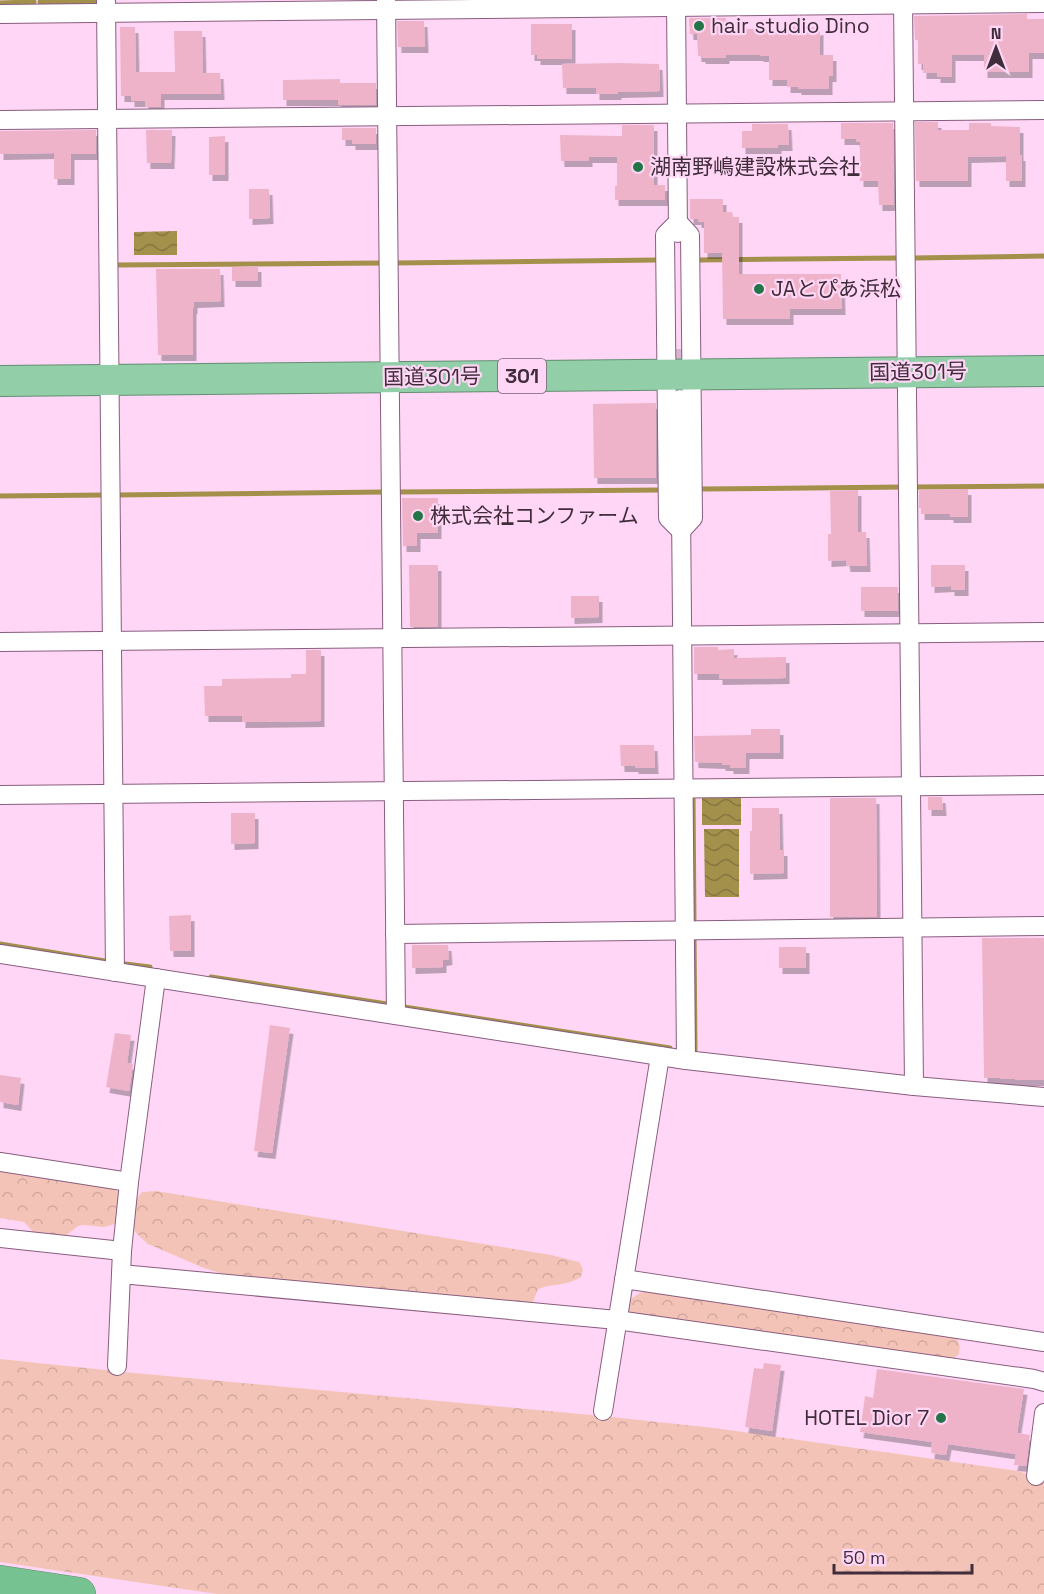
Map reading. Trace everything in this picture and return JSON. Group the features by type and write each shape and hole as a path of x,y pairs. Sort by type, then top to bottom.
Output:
{"highway":[{"name":"国道301号","path":"0,381 1044,371"},
{"path":"0,1582 79,1594"}],"street":[{"path":"904,2 914,1086"},
{"path":"676,3 686,1060"},
{"path":"0,14 106,6 1044,3"},
{"path":"386,5 396,1015"},
{"path":"106,6 115,972"},
{"path":"0,120 1044,110"},
{"path":"678,222 690,236 668,518 681,531"},
{"path":"678,222 665,236 693,518 681,531"},
{"path":"0,642 1044,632"},
{"path":"0,795 1044,785"},
{"path":"395,934 1044,926"},
{"path":"0,954 686,1060 914,1086 1044,1097"},
{"path":"117,1366 122,1251 156,978"},
{"path":"603,1411 660,1056"},
{"path":"0,1162 129,1182"},
{"path":"0,1239 122,1251"},
{"path":"121,1274 617,1320 1044,1382"},
{"path":"624,1279 1044,1342"},
{"path":"1036,1476 1044,1413"}],"green space":[{"path":"0,1169 106,1186 117,1191 121,1204 120,1215 115,1224 104,1227 78,1226 64,1237 36,1235 24,1222 0,1218"},
{"path":"156,1191 551,1255 579,1262 583,1269 581,1277 576,1280 538,1289 532,1304 230,1276 204,1268 148,1244 135,1232 131,1218 133,1204 142,1192"},
{"path":"650,1291 957,1338 960,1346 959,1354 952,1360 628,1314 629,1300 640,1293"},
{"path":"0,1359 714,1428 1018,1471 1044,1481 1044,1594 217,1594 0,1562"}],"water":[{"path":"177,231 177,255 134,255 134,232"},
{"path":"702,797 741,797 741,825 702,825"},
{"path":"704,829 739,829 739,897 705,897"}],"building":[{"path":"1027,14 1027,19 1044,19 1044,53 1029,53 1029,72 984,72 984,55 952,55 952,77 937,77 937,73 923,73 923,64 918,64 918,40 915,40 914,16"},
{"path":"689,18 726,18 726,29 815,27 815,30 820,29 820,55 833,55 833,76 829,76 829,89 798,89 798,87 787,87 787,80 769,80 769,56 726,55 726,58 702,58 698,56 697,34 690,34"},
{"path":"397,21 424,21 425,47 398,47"},
{"path":"531,24 572,24 572,59 537,59 537,55 531,55"},
{"path":"120,27 135,27 136,72 175,72 174,31 202,31 203,73 220,73 221,94 161,94 161,107 145,107 145,101 131,101 131,96 121,96"},
{"path":"562,64 659,64 660,91 596,94 596,88 563,88"},
{"path":"340,79 340,83 376,83 376,105 338,105 338,100 283,100 283,80"},
{"path":"915,122 938,122 938,130 969,130 969,123 1020,127 1022,181 1006,181 1006,156 968,157 968,181 916,181"},
{"path":"841,123 893,123 894,205 879,205 878,181 860,181 860,142 856,139 841,139"},
{"path":"752,124 788,124 789,145 778,145 778,148 742,148 742,131 752,131"},
{"path":"622,125 654,125 654,185 665,185 665,200 615,200 617,157 589,157 589,161 561,161 560,135 622,136"},
{"path":"342,128 376,128 376,144 352,144 352,140 342,140"},
{"path":"96,130 96,154 71,154 71,179 54,179 54,153 0,154 0,131"},
{"path":"146,130 172,130 171,163 147,163"},
{"path":"225,136 225,175 209,175 209,137"},
{"path":"249,189 269,189 270,218 249,219"},
{"path":"690,199 723,199 723,212 732,212 733,217 739,217 739,274 841,274 842,309 790,309 790,319 723,319 722,253 704,253 704,222 690,219"},
{"path":"258,266 258,281 232,281 232,267"},
{"path":"156,269 220,269 221,301 194,302 193,355 158,355"},
{"path":"656,403 656,478 594,478 593,404"},
{"path":"968,489 968,517 950,517 950,514 921,514 919,490"},
{"path":"858,490 858,532 866,532 867,566 847,566 846,560 828,561 828,534 831,534 830,491"},
{"name":"株式会社コンファーム","path":"402,498 438,498 438,533 417,533 417,546 403,546"},
{"path":"409,565 438,565 438,627 410,627"},
{"path":"931,565 965,565 965,590 951,590 951,586 931,587"},
{"path":"861,587 898,587 898,611 861,611"},
{"path":"571,596 599,596 599,617 571,618"},
{"path":"694,647 734,649 734,658 786,657 786,678 719,679 719,674 694,674"},
{"path":"306,650 321,650 321,721 242,722 242,716 205,716 204,686 222,686 222,679 291,678 291,674 306,674"},
{"path":"751,729 780,729 780,753 746,753 746,768 730,768 730,765 722,765 722,763 695,762 694,736 751,735"},
{"path":"620,745 654,745 655,768 621,766"},
{"path":"928,797 942,797 943,810 928,810"},
{"path":"830,798 876,798 877,917 830,917"},
{"path":"752,808 779,808 780,850 784,850 784,873 750,874"},
{"path":"231,813 255,813 255,843 231,844"},
{"path":"191,915 191,951 170,951 169,916"},
{"path":"982,938 1044,938 1044,1080 984,1078"},
{"path":"412,945 448,945 449,959 443,960 443,967 412,968"},
{"path":"779,947 806,947 806,968 779,968"},
{"path":"270,1025 290,1028 272,1153 254,1151"},
{"path":"115,1033 131,1035 127,1063 133,1064 129,1091 106,1087"},
{"path":"0,1075 21,1078 18,1105 0,1102"},
{"path":"764,1363 781,1365 772,1431 745,1427 754,1368 763,1369"},
{"name":"HOTEL Dior 7","path":"877,1369 1024,1389 1017,1433 1030,1435 1026,1466 1014,1465 1016,1454 948,1444 946,1455 931,1453 932,1442 860,1432 865,1396 873,1398"}],"waterway":[{"path":"0,3 34,2"},
{"path":"40,2 94,2"},
{"path":"913,258 1044,256"},
{"path":"699,260 899,258"},
{"path":"394,263 657,260"},
{"path":"116,265 383,263"},
{"path":"914,487 1044,486"},
{"path":"701,489 903,487"},
{"path":"396,492 660,490"},
{"path":"116,495 385,492"},
{"path":"0,496 105,495"},
{"path":"693,793 694,925"},
{"path":"694,935 695,1051"},
{"path":"0,944 105,961"},
{"path":"125,964 150,967"},
{"path":"211,977 387,1004"},
{"path":"404,1007 670,1048"}],"tunnel":[{"path":"679,349 679,383"}],"place":[{"name":"hair studio Dino","path":"699,26"},
{"name":"湖南野嶋建設株式会社","path":"638,167"},
{"name":"JAとぴあ浜松","path":"759,289"},
{"name":"株式会社コンファーム","path":"418,516"},
{"name":"HOTEL Dior 7","path":"941,1418"}]}
